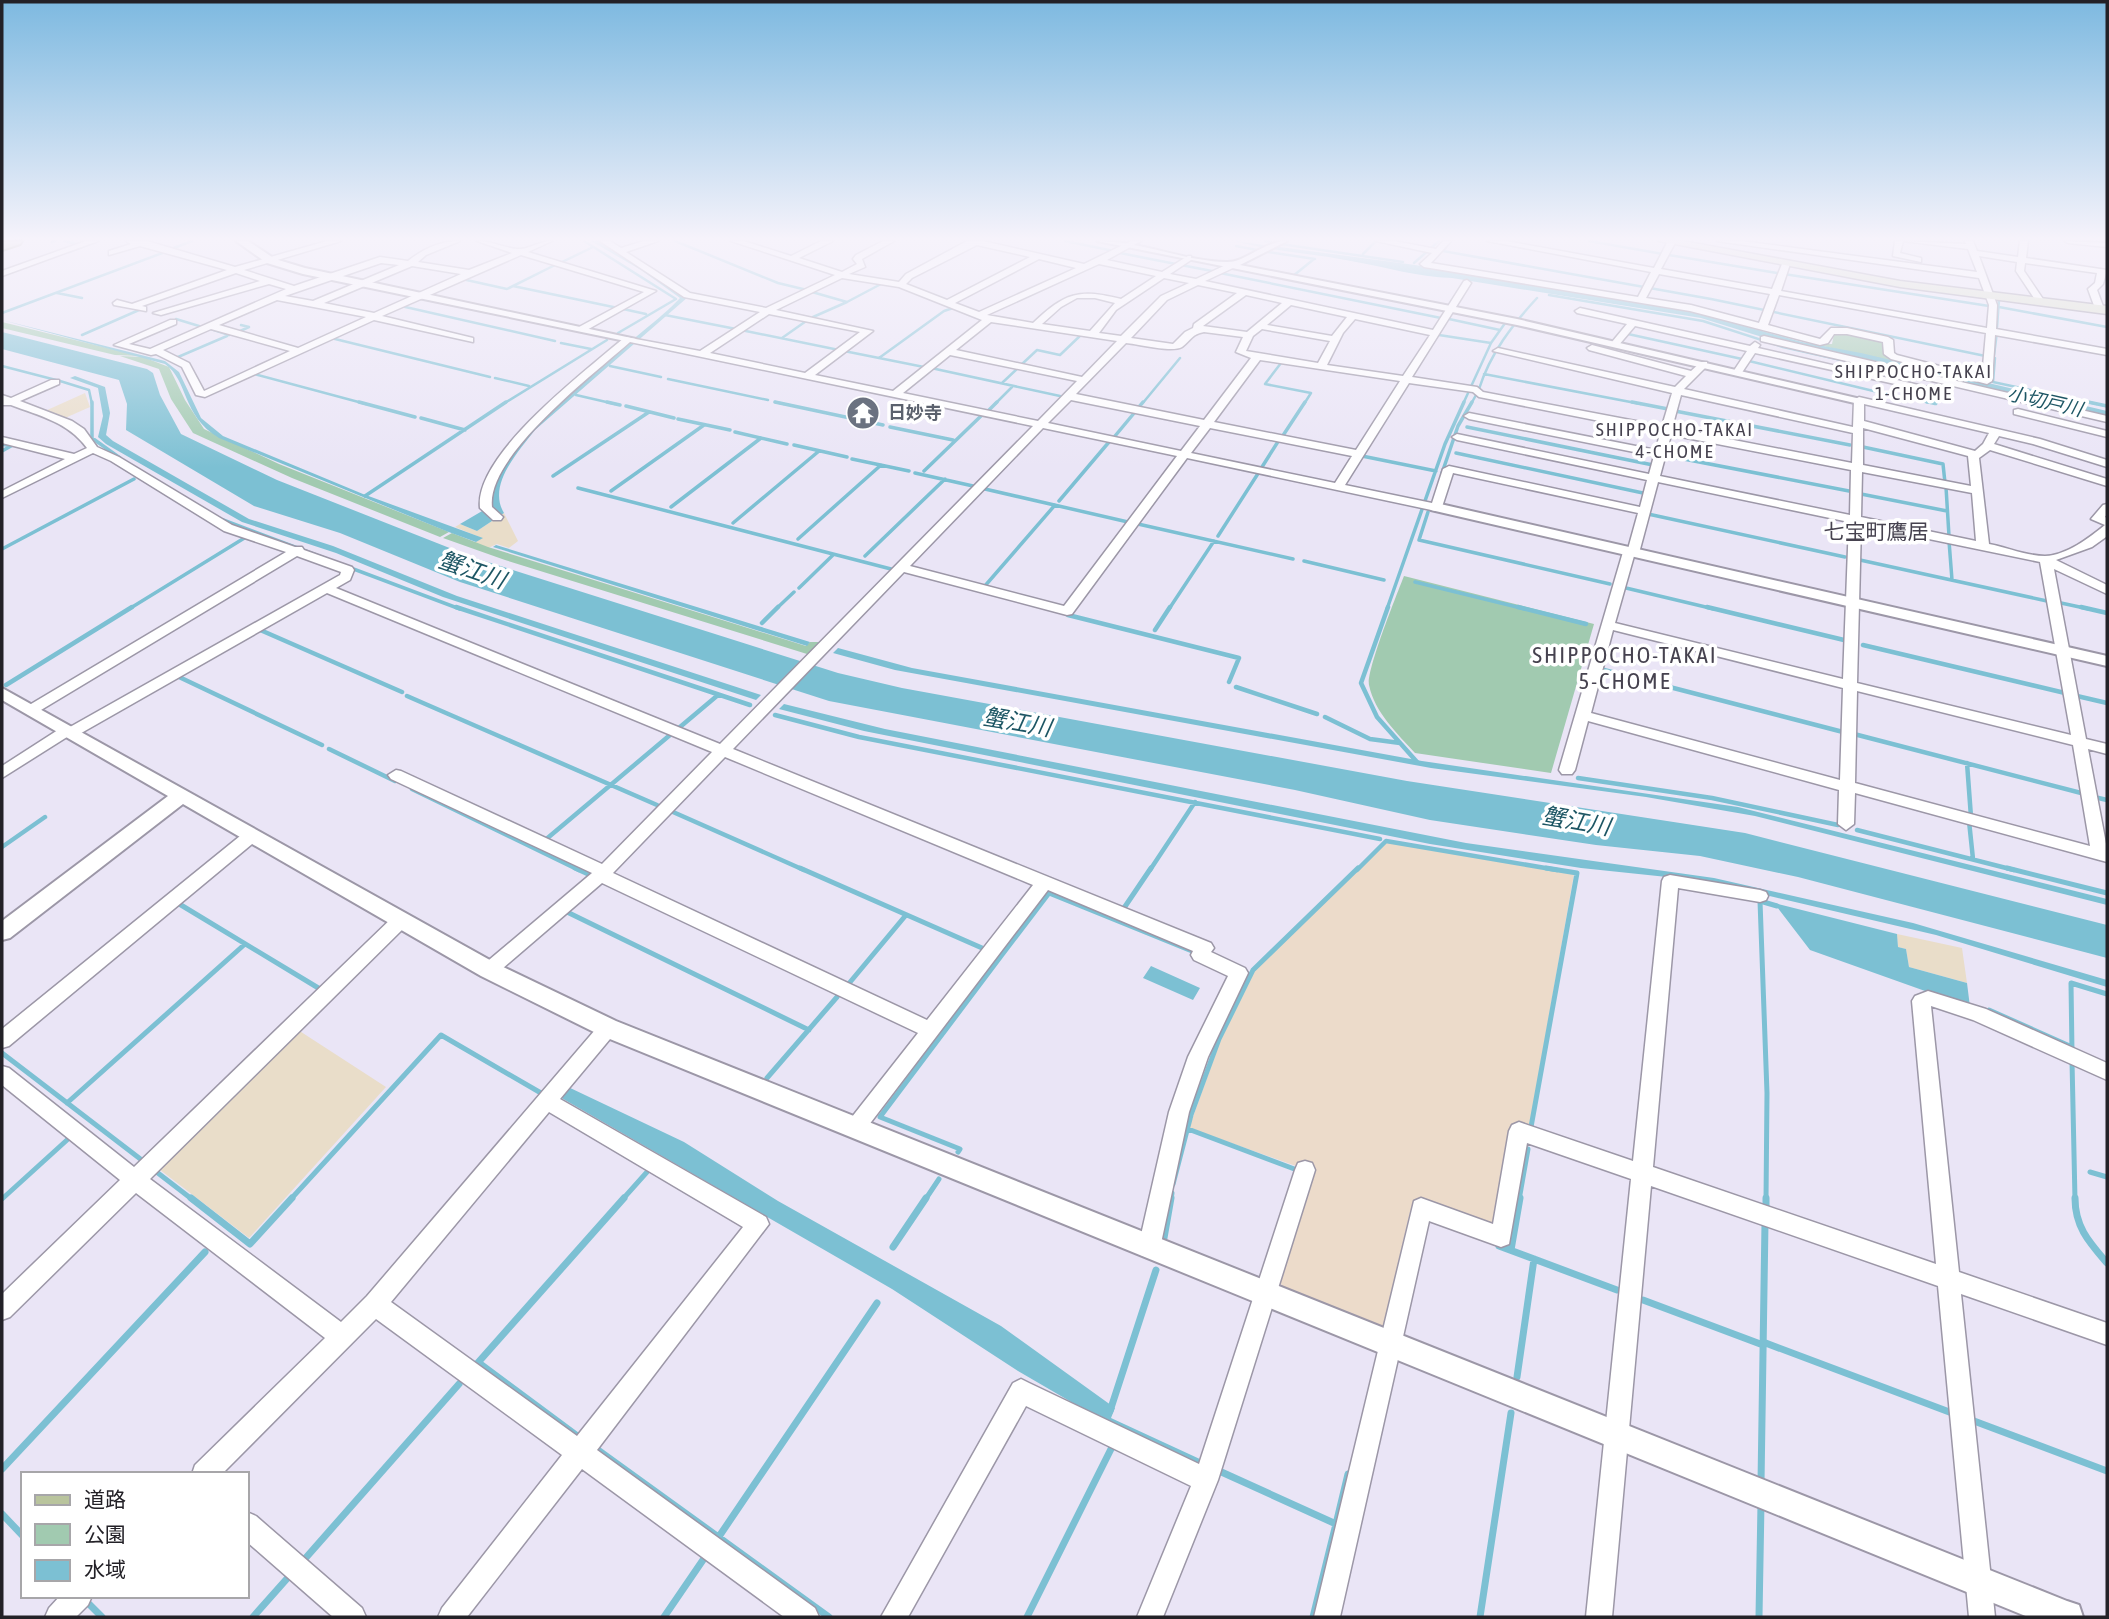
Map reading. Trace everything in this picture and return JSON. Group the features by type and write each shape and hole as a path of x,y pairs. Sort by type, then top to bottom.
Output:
{"street":[{"path":"164,317 201,330"},
{"path":"173,322 119,345 151,352 233,317"},
{"path":"156,350 186,365 200,393 205,394 373,317"},
{"path":"376,317 470,340"},
{"path":"523,317 1339,485 2107,661"},
{"path":"582,329 605,317"},
{"path":"702,354 759,317"},
{"path":"800,317 868,331 808,375"},
{"path":"895,394 950,352 984,317 1174,346 1180,345 1188,334 1199,330 1249,335"},
{"path":"1035,326 1045,317"},
{"path":"1093,334 1106,317"},
{"path":"489,970 603,874 899,567 1124,338 1149,317"},
{"path":"1199,330 1197,326 1207,317"},
{"path":"1271,317 1249,335 1241,352 1258,357 1471,389 1479,394 1977,491"},
{"path":"1321,367 1335,339 1352,317"},
{"path":"1360,317 1435,333"},
{"path":"1339,485 1446,317"},
{"path":"1492,317 1592,343 1693,375"},
{"path":"1600,317 1897,384 1931,389"},
{"path":"1726,317 1820,342 1835,330 1885,339 1890,342 1891,355 1987,381 1992,317"},
{"path":"1763,326 1766,317"},
{"path":"1922,317 2107,352"},
{"path":"1615,344 1631,325"},
{"path":"212,326 299,351"},
{"path":"1259,326 1335,339"},
{"path":"497,517 486,508 485,499 497,470 520,435 632,339"},
{"path":"1738,372 1761,339 2107,419"},
{"path":"1592,343 1615,344 1859,400 2078,453 2107,464"},
{"path":"1575,368 1592,343"},
{"path":"1498,351 1973,454 1988,446 1994,432"},
{"path":"950,352 1084,380"},
{"path":"899,567 1067,611 1258,357"},
{"path":"1567,770 1677,391 1704,364"},
{"path":"5,401 55,382"},
{"path":"1887,407 1897,384"},
{"path":"1068,396 1358,454"},
{"path":"1846,824 1859,400"},
{"path":"2,773 68,732 346,577 348,570 298,550 228,528 115,459 93,449 79,431 68,423 5,401"},
{"path":"2018,412 2107,434"},
{"path":"1469,416 1660,454"},
{"path":"2071,471 2086,429"},
{"path":"1457,437 2046,560 2107,590"},
{"path":"2,440 75,458"},
{"path":"1988,446 2107,483"},
{"path":"2,495 93,449"},
{"path":"1973,454 1983,546"},
{"path":"1428,505 1449,468 1644,510"},
{"path":"2107,507 2097,519 2107,522"},
{"path":"2046,560 2079,548 2104,534 2107,528"},
{"path":"31,710 298,550"},
{"path":"1582,715 2103,855 2079,743 2046,560"},
{"path":"326,588 1205,948 1200,955 1239,973 1198,1057 1179,1112 1149,1248"},
{"path":"1608,625 2107,749"},
{"path":"2,693 489,970 608,1028 2067,1617"},
{"path":"396,775 930,1030"},
{"path":"2,932 181,796"},
{"path":"2,1040 251,836"},
{"path":"1599,1617 1670,881 1760,896"},
{"path":"855,1128 1044,883"},
{"path":"2,1309 401,920"},
{"path":"1982,1617 1921,1001 1927,998 1979,1014 2107,1072"},
{"path":"206,1472 375,1304 608,1028"},
{"path":"2,1074 135,1180 342,1337"},
{"path":"451,1617 758,1224 547,1101"},
{"path":"1327,1617 1422,1208 1500,1237 1519,1131 2107,1334"},
{"path":"1150,1617 1209,1472 1306,1170"},
{"path":"375,1304 806,1617"},
{"path":"894,1617 1021,1391 1209,1472"},
{"path":"248,1526 354,1617"},
{"path":"58,1617 77,1598"}],"shaded area":[{"path":"85,393 90,407 65,418 45,411"},
{"path":"504,513 518,541 509,548 497,544 488,548 474,543 482,538 455,527 460,524 477,531"},
{"path":"1387,842 1574,874 1529,1129 1496,1221 1488,1224 1419,1199 1415,1213 1410,1212 1383,1328 1283,1288 1278,1277 1310,1171 1189,1128 1221,1039 1255,970"},
{"path":"1897,934 1962,948 1967,983 1909,967 1906,949 1898,947"},
{"path":"295,1028 386,1087 249,1238 155,1166"}],"green space":[{"path":"2,322 140,356 115,355 2,328"},
{"path":"1841,332 1888,342 1886,354 1889,358 1990,383 1989,385 1776,335 1779,333 1832,344 1834,334"},
{"path":"120,356 143,357 169,367 185,400 204,429 279,464 449,532 440,537 292,478 193,433 171,399 159,369"},
{"path":"452,533 488,547 806,646 810,642 821,642 807,654 505,560 443,538"},
{"path":"1404,576 1594,624 1551,773 1415,753 1388,722 1376,705 1369,677"}],"water":[{"path":"666,317 535,430 513,459 502,480 499,491 504,513 477,531 460,524 489,507 496,479 513,450 537,421 658,319"},
{"name":"小切戸川","path":"1692,317 1710,317 1802,342 1861,353 2107,411 2107,417 1775,341"},
{"path":"2,320 165,361 179,372 201,418 223,436 363,494 483,538 476,542 446,531 219,438 198,419 173,371 165,364"},
{"name":"蟹江川","path":"2,332 147,369 153,373 160,395 181,434 277,480 475,558 838,673 902,688 1407,781 1745,833 2107,925 2107,958 1798,877 1700,856 1596,845 1430,820 1295,790 829,701 460,582 340,533 254,506 126,430 127,404 119,380 2,349"},
{"path":"75,376 105,387 110,413 106,435 113,441 249,519 333,546 457,596 761,695 756,700 443,597 336,553 242,522 106,444 98,437 103,416 98,388 70,378"},
{"path":"496,545 810,642 807,646 493,547"},
{"path":"838,648 912,668 1422,761 1738,807 2107,899 2107,905 1755,816 1646,797 1431,768 895,670 833,653"},
{"path":"784,704 885,729 1466,843 1714,878 1913,923 2107,980 2107,987 1936,935 1757,893 1667,877 1581,868 1430,844 864,731 779,709"},
{"path":"1774,903 1897,934 1898,947 1906,949 1909,967 1967,983 1970,1007 1810,950"},
{"path":"1151,966 1200,988 1193,1000 1143,978"},
{"path":"566,1086 684,1142 778,1201 1001,1326 1115,1408 1111,1418 1202,1460 1200,1466 1109,1424 1018,1371 892,1289 558,1096"}],"waterway":[{"path":"82,335 124,317"},
{"path":"447,317 555,341"},
{"path":"618,333 646,317"},
{"path":"673,317 736,329"},
{"path":"879,358 936,317"},
{"path":"1434,317 1441,318"},
{"path":"1485,374 1503,340 1521,317"},
{"path":"1677,317 1703,321 1783,347 1841,360"},
{"name":"小切戸川","path":"1795,317 1995,358 1993,382 2097,404"},
{"path":"1997,327 1998,317"},
{"path":"2051,317 2107,327"},
{"path":"176,319 199,326"},
{"path":"782,338 809,319"},
{"path":"1449,319 1500,330"},
{"path":"1491,343 1508,319"},
{"path":"238,332 249,327 241,325"},
{"path":"211,329 229,335"},
{"path":"741,330 839,350"},
{"path":"1994,355 1997,332"},
{"path":"1021,365 1037,350 1060,355 1082,334"},
{"path":"1628,334 1742,359"},
{"path":"1439,335 1491,343"},
{"path":"178,357 227,336"},
{"path":"331,338 490,377"},
{"path":"503,404 607,340"},
{"path":"561,343 591,349"},
{"path":"1463,404 1491,343"},
{"path":"844,351 879,358"},
{"path":"879,358 924,367"},
{"path":"1142,404 1180,358"},
{"path":"1749,361 1886,394"},
{"path":"1281,363 1265,384 1311,393 1304,404"},
{"path":"2,366 56,380"},
{"path":"610,366 661,377"},
{"path":"931,368 1060,396"},
{"path":"1002,383 1018,368"},
{"path":"254,374 366,404"},
{"path":"1479,389 1485,374"},
{"path":"1485,374 1641,404"},
{"path":"495,378 529,386"},
{"path":"668,379 768,400"},
{"path":"60,381 89,390 92,404"},
{"path":"1936,404 1948,384 1953,385"},
{"path":"989,410 1012,387"},
{"path":"576,395 615,404"},
{"path":"1471,404 1476,395"},
{"path":"1900,396 1935,404"},
{"path":"359,402 415,417"},
{"path":"607,402 620,405"},
{"path":"784,404 775,402 883,425"},
{"path":"1138,408 1143,402"},
{"path":"1282,437 1305,402"},
{"path":"1436,471 1464,402"},
{"path":"1442,473 1458,426 1472,402"},
{"path":"1632,402 1668,409"},
{"path":"1927,402 1937,402"},
{"name":"小切戸川","path":"2088,402 2107,406"},
{"path":"92,404 92,438 120,458"},
{"path":"464,430 503,404"},
{"path":"626,406 674,418"},
{"path":"1675,411 1850,445"},
{"path":"553,476 649,412"},
{"path":"1115,436 1135,412"},
{"path":"924,471 982,415"},
{"path":"421,418 464,430"},
{"path":"678,419 730,430"},
{"path":"611,491 704,425"},
{"path":"890,427 953,440"},
{"path":"1467,427 1653,465"},
{"path":"365,496 464,430"},
{"path":"735,432 761,438"},
{"path":"671,507 761,438"},
{"path":"761,438 787,444"},
{"path":"1262,467 1279,440"},
{"path":"1059,501 1109,442"},
{"path":"2,444 11,446 2,451"},
{"path":"794,445 847,457"},
{"path":"1863,447 1943,464 1945,483"},
{"path":"733,523 819,451"},
{"path":"1456,453 1643,493"},
{"path":"1663,455 1849,491"},
{"path":"1362,456 1436,471"},
{"path":"852,459 881,465"},
{"path":"798,539 881,465"},
{"path":"881,465 909,471"},
{"path":"1387,609 1436,471"},
{"path":"1218,536 1259,472"},
{"path":"915,473 944,480"},
{"path":"2,549 134,479"},
{"path":"865,556 944,480"},
{"path":"944,480 973,486"},
{"path":"1946,487 1949,536"},
{"path":"578,488 891,569"},
{"path":"985,489 1055,505"},
{"path":"1861,494 1947,511"},
{"path":"984,587 1055,505"},
{"path":"1055,505 1128,522"},
{"path":"1428,512 1419,540 1610,584"},
{"path":"1648,514 1845,557"},
{"path":"223,520 460,609"},
{"path":"1138,524 1214,541"},
{"path":"129,609 246,537"},
{"path":"1169,609 1214,541"},
{"path":"1214,541 1293,559"},
{"path":"1949,541 1952,580"},
{"path":"799,588 833,555"},
{"path":"1860,560 2047,601"},
{"path":"1304,561 1384,580"},
{"path":"1415,582 1525,609"},
{"path":"1626,588 1714,609"},
{"path":"776,609 794,592"},
{"path":"2061,603 2089,609"},
{"path":"6,685 132,607"},
{"path":"456,607 750,705"},
{"path":"1155,630 1170,607"},
{"path":"1388,607 1361,683 1377,717 1417,762"},
{"path":"1518,607 1586,624"},
{"path":"1707,607 1844,640"},
{"path":"2081,607 2107,613"},
{"path":"762,623 776,609"},
{"path":"1068,615 1239,658 1229,682"},
{"path":"258,629 402,692"},
{"path":"1863,645 2065,693"},
{"path":"1604,670 1843,732"},
{"path":"177,676 322,745"},
{"path":"1236,687 1317,714"},
{"path":"680,727 718,695"},
{"path":"407,696 611,785"},
{"path":"2077,696 2107,703"},
{"path":"775,715 859,737 1195,803"},
{"path":"1325,717 1370,739 1400,743"},
{"path":"1854,734 1967,763"},
{"path":"611,785 670,735"},
{"path":"329,749 395,781"},
{"path":"1967,763 2085,794"},
{"path":"1967,763 1971,817"},
{"path":"1578,778 1712,798 1838,825"},
{"path":"544,841 611,785"},
{"path":"611,785 657,805"},
{"path":"412,789 579,870"},
{"path":"2094,797 2107,800"},
{"path":"1150,870 1195,803"},
{"path":"1195,803 1380,839"},
{"path":"673,812 804,870"},
{"path":"2,847 45,817"},
{"path":"1969,821 1973,859"},
{"path":"1857,830 2014,870"},
{"path":"1357,870 1386,841 1557,870"},
{"path":"575,868 588,874"},
{"path":"800,868 982,948"},
{"path":"1124,908 1151,868"},
{"path":"1173,1184 1191,1115 1219,1039 1253,970 1358,868"},
{"path":"1531,1127 1577,873 1546,868"},
{"path":"2007,868 2107,893"},
{"path":"1001,956 1049,893 1192,951"},
{"path":"1766,1200 1767,1093 1760,901 1777,906"},
{"path":"176,902 320,989"},
{"path":"567,912 809,1030"},
{"path":"846,987 906,915"},
{"path":"67,1103 245,944"},
{"path":"958,1152 960,1149 880,1117 1001,956"},
{"path":"2072,1047 2071,983 2107,994"},
{"path":"809,1030 837,997"},
{"path":"1989,1010 2072,1047"},
{"path":"767,1078 809,1030"},
{"path":"290,1200 441,1035 541,1093"},
{"path":"2072,1047 2072,1052"},
{"path":"2,1053 67,1103"},
{"path":"2072,1061 2075,1200"},
{"path":"67,1103 143,1161"},
{"path":"1188,1129 1297,1170"},
{"path":"2,1199 67,1140"},
{"path":"1519,1200 1528,1149"},
{"path":"154,1170 193,1200"},
{"path":"622,1200 647,1172"},
{"path":"2090,1172 2107,1177"},
{"path":"925,1200 939,1179"},
{"path":"1171,1200 1172,1193"},
{"path":"191,1198 250,1244 292,1198"},
{"path":"475,1366 624,1198"},
{"path":"893,1247 926,1198"},
{"path":"1164,1238 1171,1198"},
{"path":"1511,1250 1520,1198"},
{"path":"2075,1198 2080,1226 2107,1263"},
{"path":"1766,1200 1766,1210"},
{"path":"1763,1342 1765,1223"},
{"path":"1499,1246 1534,1259"},
{"path":"2,1469 205,1252"},
{"path":"1517,1377 1534,1259"},
{"path":"1534,1259 1617,1290"},
{"path":"1110,1411 1156,1270"},
{"path":"1643,1300 1763,1345"},
{"path":"719,1537 877,1303"},
{"path":"1761,1483 1763,1342"},
{"path":"1763,1342 1952,1413"},
{"path":"479,1363 576,1435"},
{"path":"303,1561 459,1384"},
{"path":"1480,1617 1511,1413"},
{"path":"1974,1421 2107,1471"},
{"path":"1027,1617 1113,1445"},
{"path":"598,1450 719,1537"},
{"path":"1217,1470 1336,1524"},
{"path":"1336,1524 1348,1474"},
{"path":"1759,1617 1761,1503"},
{"path":"2,1514 21,1534"},
{"path":"1313,1617 1336,1524"},
{"path":"719,1537 829,1617"},
{"path":"664,1617 705,1557"},
{"path":"253,1617 292,1573"},
{"path":"87,1602 102,1617"}],"place":[{"name":"日妙寺","path":"863,413"}],"district":[{"name":"SHIPPOCHO-TAKAI 1-CHOME","path":"1914,382"},
{"name":"SHIPPOCHO-TAKAI 4-CHOME","path":"1675,440"},
{"name":"七宝町鷹居","path":"1876,532"},
{"name":"SHIPPOCHO-TAKAI 5-CHOME","path":"1625,668"}]}
